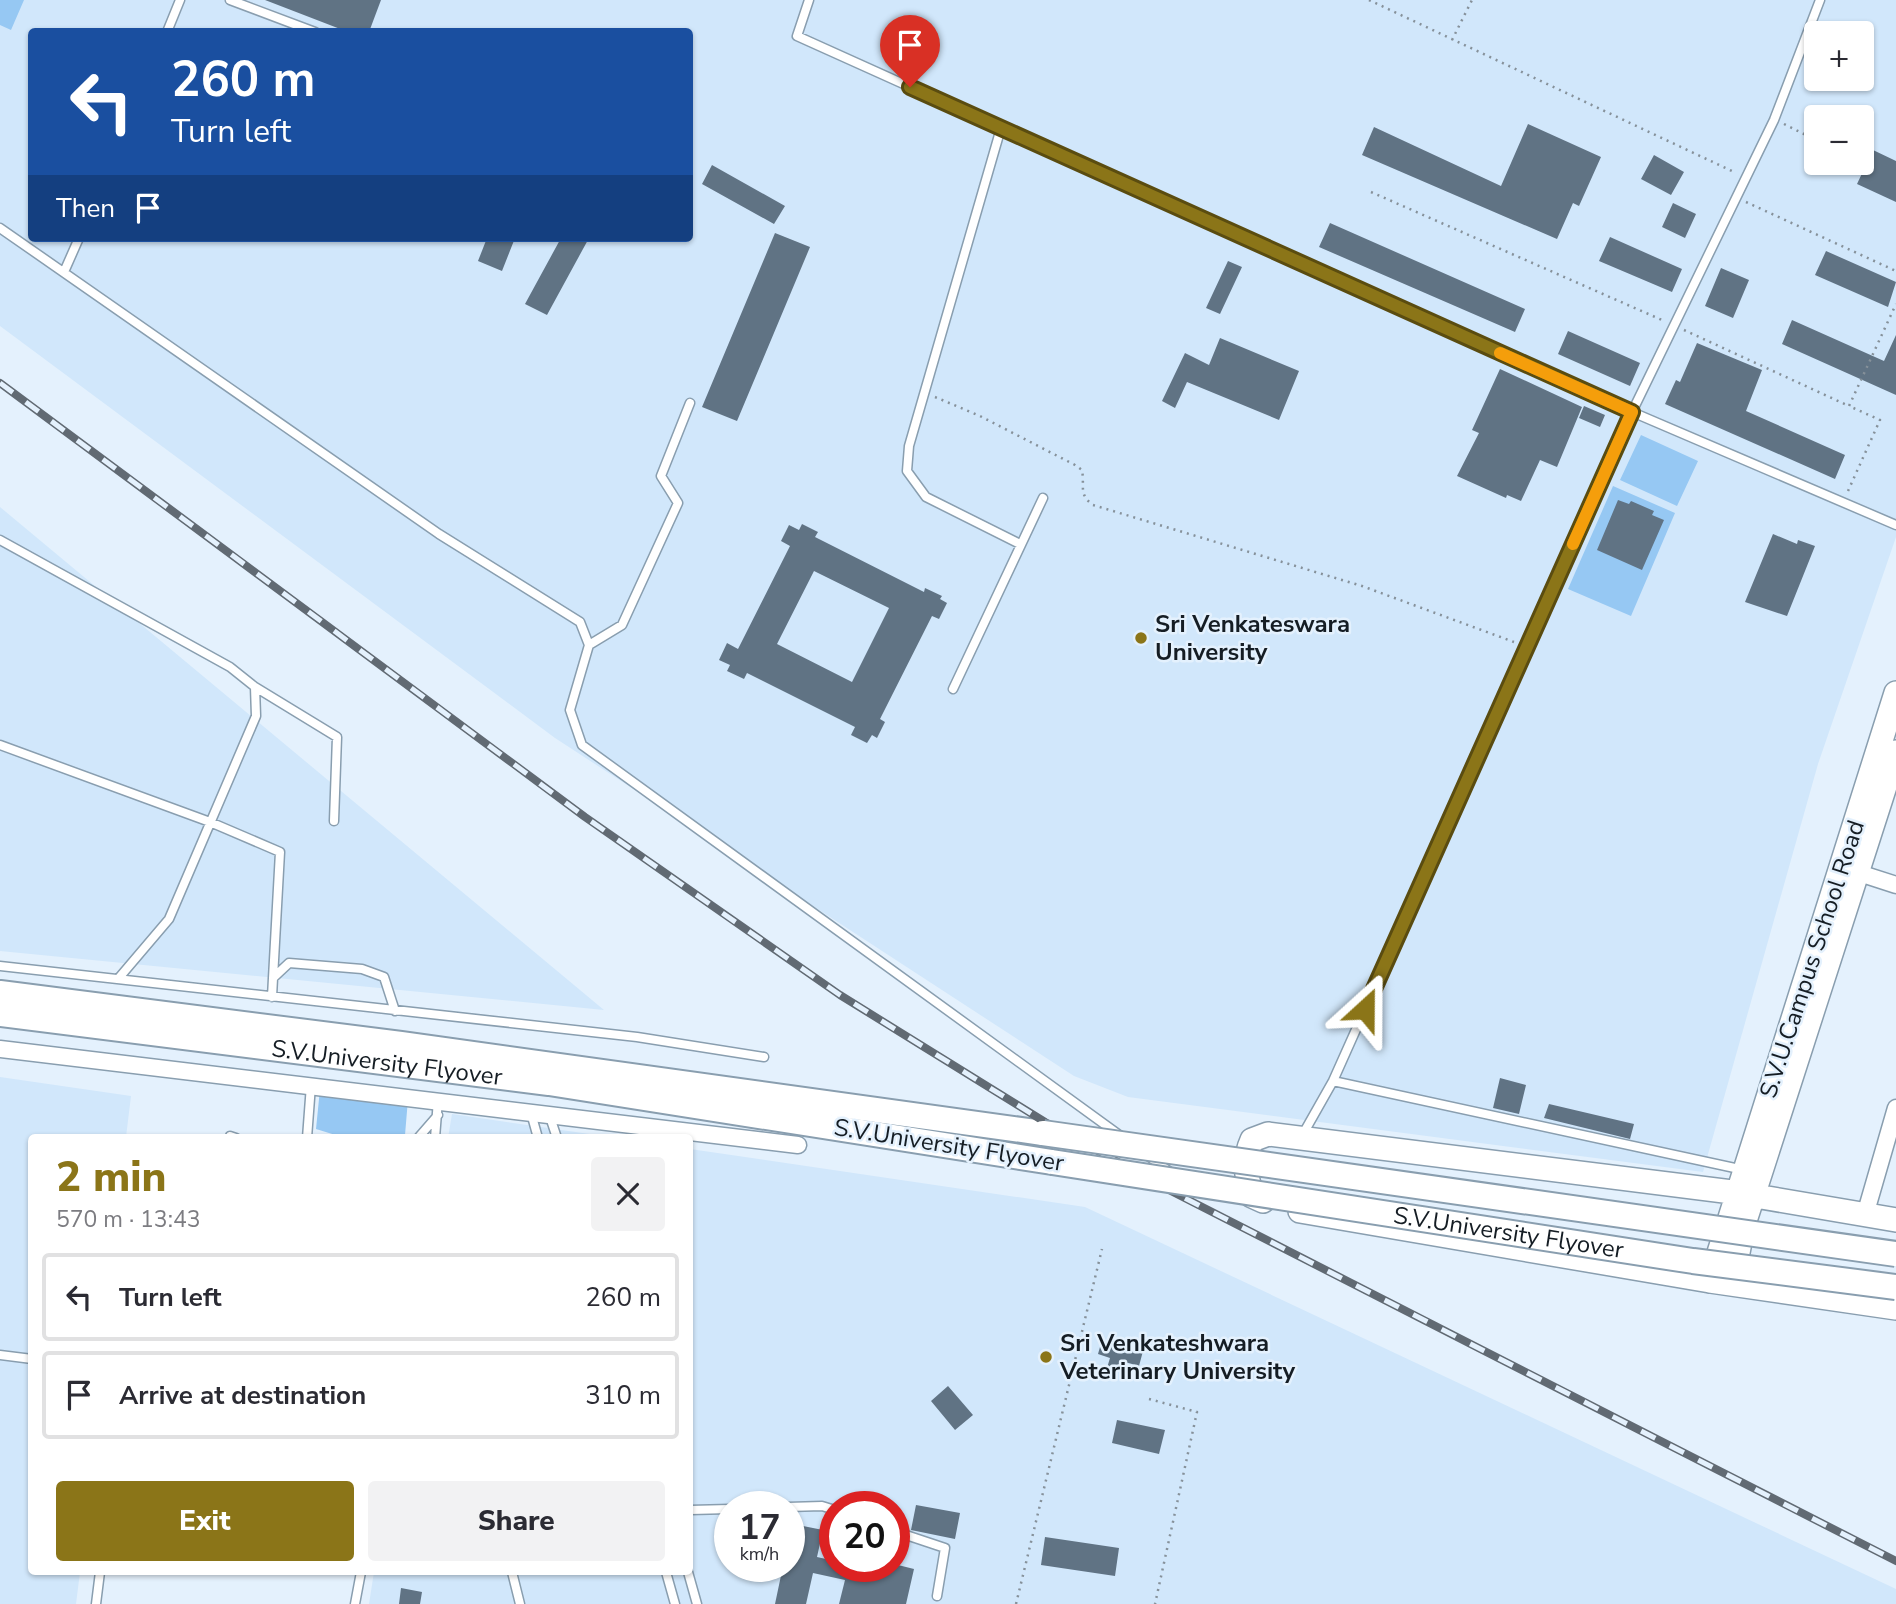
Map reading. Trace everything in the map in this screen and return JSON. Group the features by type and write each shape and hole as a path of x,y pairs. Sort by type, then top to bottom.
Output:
{"main road":[{"name":"S.V.University Flyover","path":"0,993 401,1044 1896,1254"},
{"name":"S.V.University Flyover","path":"0,1014 549,1083 1693,1261 1896,1287"}],"street":[{"name":"S.V.U.Campus School Road","path":"1746,1194 1745,1170 1896,694"},
{"name":"S.V.U.Campus School Road","path":"1721,1283 1746,1194 1860,873 1896,752"},
{"path":"1860,873 1896,885"},
{"path":"0,1049 311,1085 438,1107 531,1112 798,1144"},
{"path":"1865,1215 1896,1108"},
{"path":"1896,1220 1746,1194 1301,1137 1268,1134 1252,1140 1246,1153 1246,1176 1252,1196 1274,1206 1337,1219 1721,1283 1896,1308"}],"lane":[{"path":"169,28 180,0"},
{"path":"230,0 304,28"},
{"path":"809,0 797,36 1632,412 1896,525"},
{"path":"1301,1137 1333,1081 1632,412 1774,120 1820,0"},
{"path":"1001,128 909,446 906,471 926,497 1020,544"},
{"path":"0,228 439,534 580,622 589,645 570,710 582,745 1184,1182 1212,1191 1252,1196"},
{"path":"64,272 77,242"},
{"path":"589,645 622,625 678,503 661,476 690,402"},
{"path":"953,689 1042,498"},
{"path":"0,540 230,667 255,687 337,737 334,821"},
{"path":"118,979 169,919 256,716 255,687"},
{"path":"0,745 210,822 280,852 272,997"},
{"path":"272,978 289,963 362,969 384,977 395,1011"},
{"path":"0,965 637,1037 764,1058"},
{"path":"1333,1081 1745,1170"},
{"path":"307,1134 311,1085"},
{"path":"421,1134 438,1107"},
{"path":"435,1134 438,1107"},
{"path":"531,1112 537,1134"},
{"path":"549,1114 555,1134"},
{"path":"0,1355 28,1358"},
{"path":"693,1510 714,1509"},
{"path":"910,1536 945,1548 947,1555 937,1596"},
{"path":"96,1604 100,1575"},
{"path":"355,1604 360,1575"},
{"path":"513,1575 520,1604"},
{"path":"667,1575 676,1604"},
{"path":"689,1575 697,1604"}],"path":[{"path":"1369,0 1746,178"},
{"path":"1452,40 1472,0"},
{"path":"1774,120 1804,134"},
{"path":"1371,192 1880,420 1843,502"},
{"path":"1736,198 1896,271"},
{"path":"1849,406 1896,304"},
{"path":"925,392 980,416 1075,465 1082,470 1081,492 1093,505 1362,586 1527,647"},
{"path":"1016,1604 1102,1249"},
{"path":"1149,1399 1197,1412 1155,1604"}],"shaded area":[{"name":"Sri Venkateswara University","path":"0,0 1896,0 1896,537 1818,764 1703,1172 1128,1097 1074,1076 555,738 0,326"},
{"path":"0,0 24,0 11,30 0,25"},
{"path":"1641,435 1698,461 1677,506 1620,480"},
{"path":"1613,486 1675,513 1631,616 1568,589"},
{"path":"0,507 604,1010 0,951"},
{"path":"0,1077 131,1096 126,1134 28,1134 28,1575 80,1575 76,1604 0,1604"},
{"path":"320,1089 408,1099 405,1134 332,1134 316,1129"},
{"path":"452,1114 589,1134 449,1134"},
{"name":"Sri Venkateshwara Veterinary University","path":"693,1149 1085,1207 1896,1589 1896,1604 369,1604 374,1575 693,1575"}],"building":[{"path":"265,0 381,0 370,28 338,28"},
{"path":"1528,124 1601,157 1579,206 1573,203 1557,239 1362,155 1374,127 1501,186"},
{"path":"1874,150 1896,161 1896,202 1857,184 1861,175 1874,175"},
{"path":"1654,155 1684,172 1671,195 1641,179"},
{"path":"712,165 785,206 774,224 702,184"},
{"path":"1673,203 1696,214 1685,238 1662,227"},
{"path":"1330,223 1525,309 1515,332 1319,247"},
{"path":"775,233 810,247 737,421 702,407"},
{"path":"1610,237 1682,269 1672,292 1599,261"},
{"path":"485,242 513,242 502,271 478,261"},
{"path":"559,242 587,242 547,315 525,304"},
{"path":"1826,251 1896,282 1888,307 1815,275"},
{"path":"1228,261 1242,267 1220,314 1206,308"},
{"path":"1721,268 1749,280 1733,318 1705,306"},
{"path":"1792,320 1884,361 1896,335 1896,395 1782,344"},
{"path":"1568,331 1640,363 1630,386 1558,354"},
{"path":"1220,338 1299,371 1279,420 1187,382 1175,408 1162,401 1185,353 1209,365"},
{"path":"1697,343 1762,370 1746,411 1845,455 1835,479 1665,404 1676,380 1680,382"},
{"path":"1500,369 1582,407 1557,467 1540,460 1521,501 1507,495 1506,498 1457,476 1479,433 1472,430"},
{"path":"1584,406 1605,415 1600,427 1579,418"},
{"path":"1618,500 1629,504 1631,501 1654,511 1652,515 1664,520 1642,570 1597,550"},
{"path":"802,524 818,532 815,537 924,592 925,588 942,596 940,599 947,603 939,619 932,616 880,719 885,722 877,738 872,735 867,743 851,735 855,727 747,673 744,679 727,671 730,665 719,660 727,643 738,649 790,546 781,541 789,525 799,530","holes":["814,571 889,608 852,682 777,644"]},
{"path":"1773,534 1797,544 1798,540 1815,546 1787,616 1745,602"},
{"path":"1500,1078 1526,1085 1519,1114 1493,1108"},
{"path":"1549,1104 1634,1124 1630,1139 1544,1118"},
{"path":"1102,1340 1143,1351 1139,1366 1125,1362 1123,1372 1107,1368 1110,1358 1098,1354"},
{"path":"948,1386 973,1415 955,1430 931,1401"},
{"path":"1117,1420 1165,1430 1159,1454 1112,1443"},
{"path":"916,1505 960,1513 955,1539 911,1530"},
{"path":"805,1526 819,1529 819,1574 813,1573 806,1604 775,1604 780,1582 805,1582"},
{"path":"1045,1537 1119,1548 1115,1576 1041,1565"},
{"path":"910,1568 914,1569 906,1604 839,1604 844,1582 910,1582"},
{"path":"401,1588 422,1592 420,1604 399,1604"}],"railway":[{"path":"0,383 585,817 840,995 1045,1122 1169,1190 1896,1561"}],"slow traffic":[{"path":"1500,353 1632,412 1573,544"}],"place":[{"name":"Sri Venkateswara University","path":"1141,638"},
{"name":"Sri Venkateshwara Veterinary University","path":"1046,1357"}],"route":[{"path":"910,87 1632,412 1365,1009"}]}
